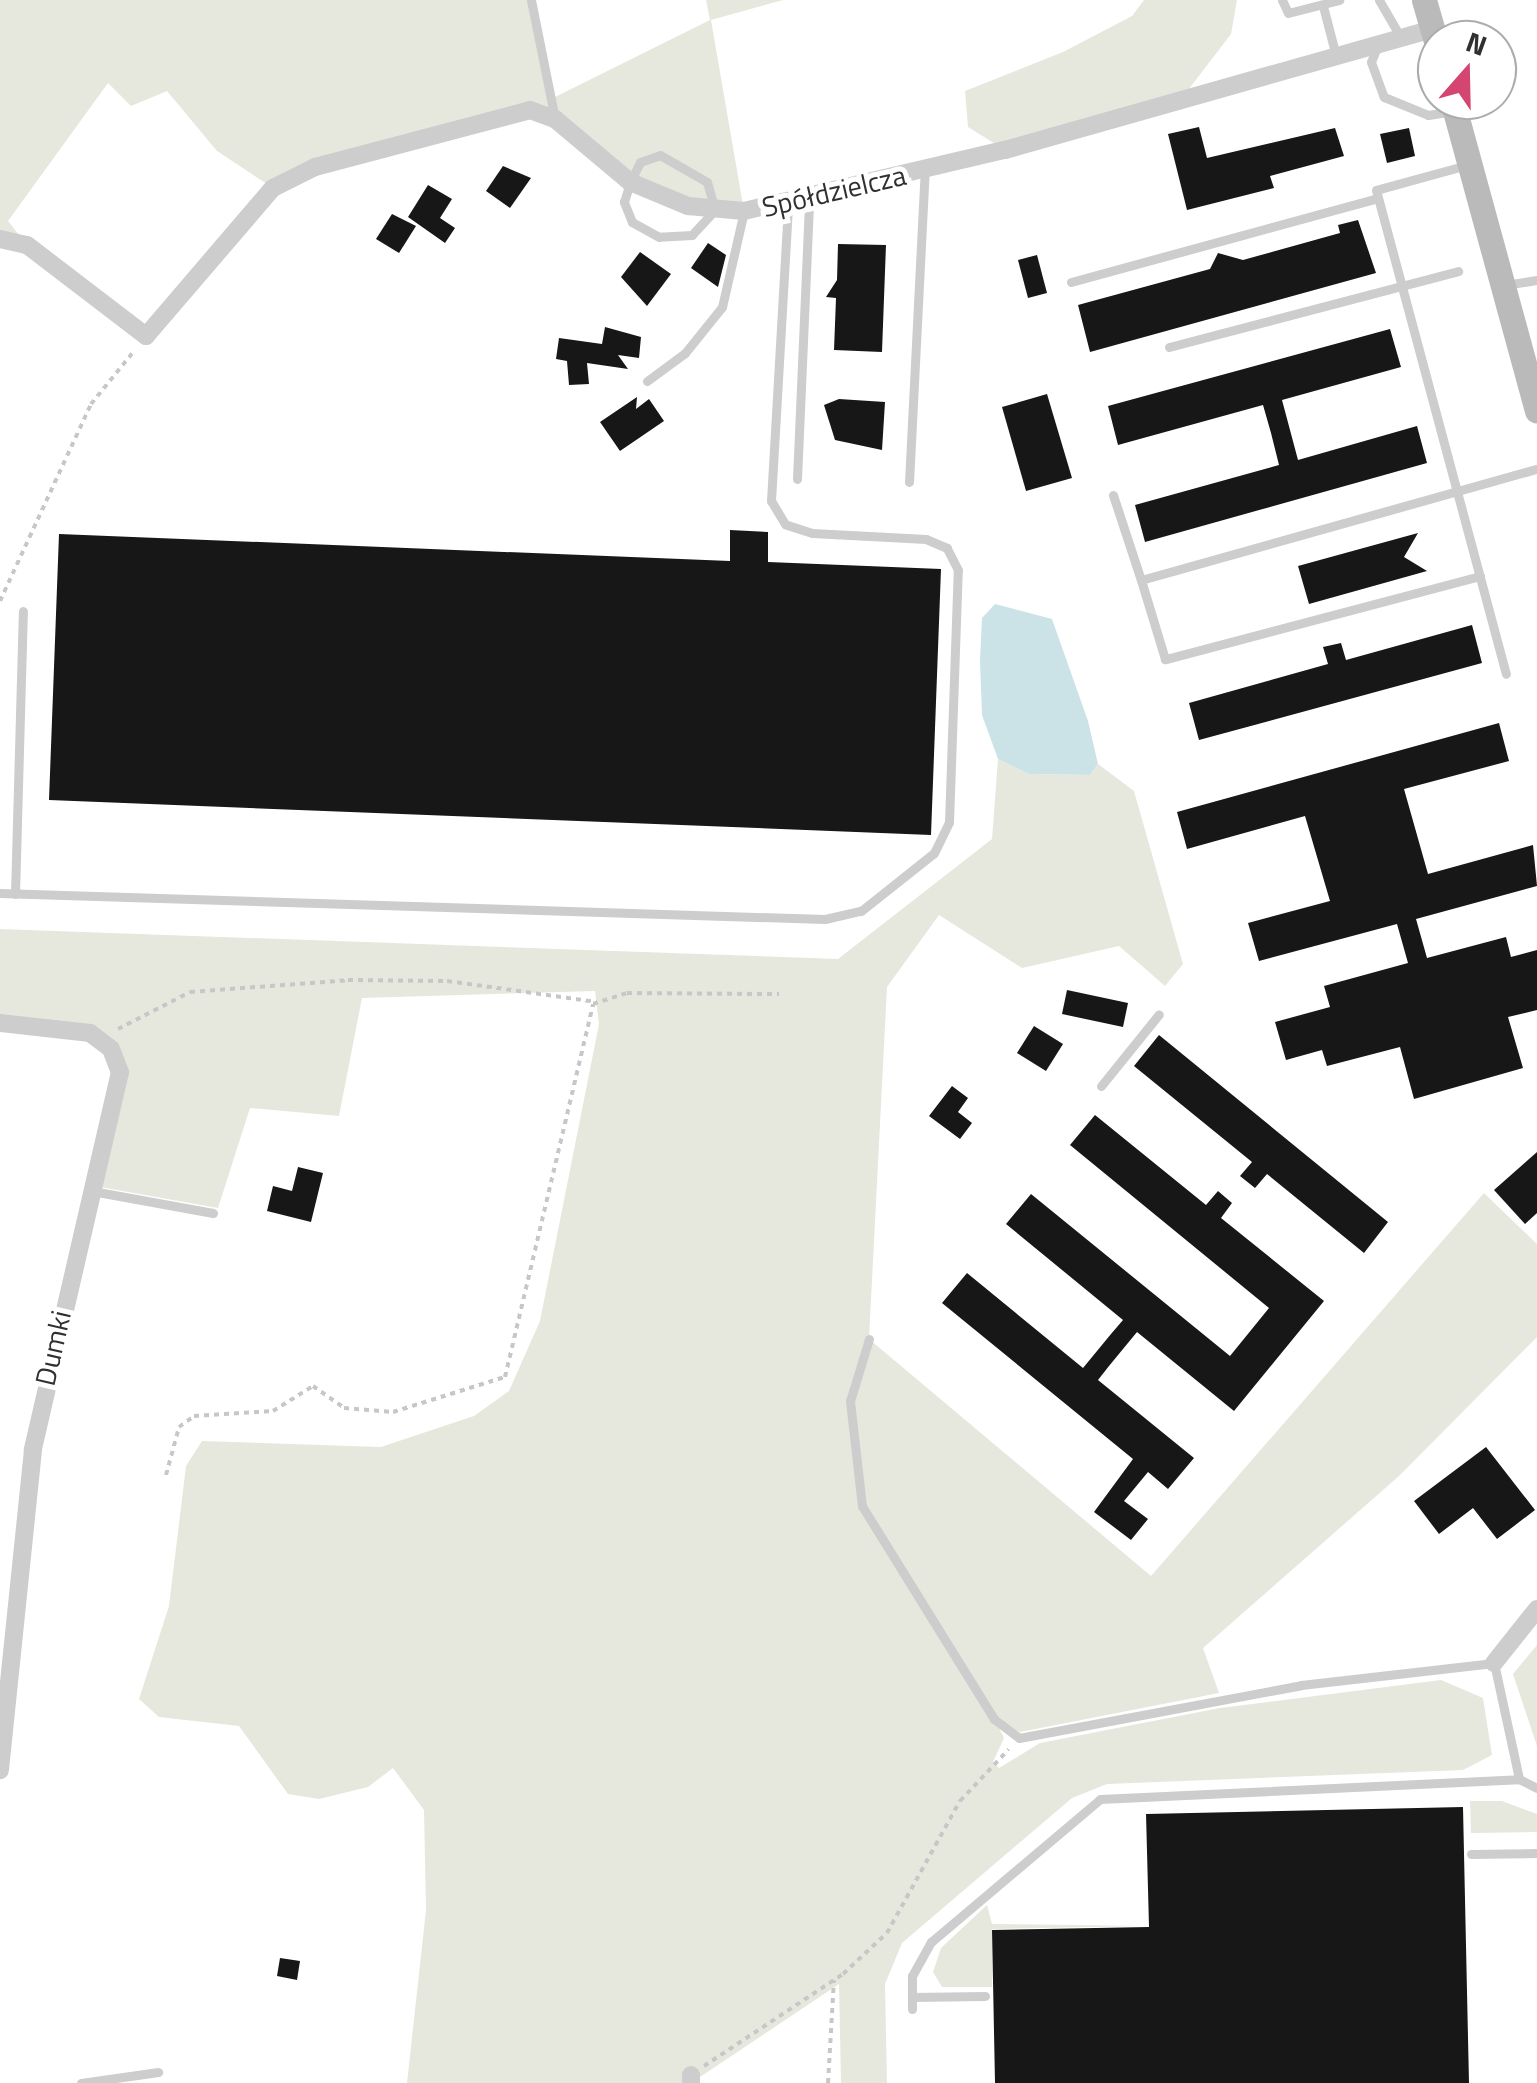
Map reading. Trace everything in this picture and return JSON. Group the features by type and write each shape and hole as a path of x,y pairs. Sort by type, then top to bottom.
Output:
{"street":[{"name":"Spółdzielcza","path":"556,119 630,182 715,210 744,210 809,200 1400,38 1417,38"},
{"path":"0,238 27,244 146,336 273,188 315,167 530,110 556,119"},
{"path":"1457,120 1537,411"},
{"path":"0,1023 101,1040"},
{"name":"Dumki","path":"0,1770 32,1450 89,1190 120,1072 101,1040"},
{"path":"1494,1663 1536,1612"}],"lane":[{"path":"531,0 556,119"},
{"path":"1282,0 1288,13 1324,10 1338,0"},
{"path":"1379,0 1400,38"},
{"path":"1324,10 1336,56"},
{"path":"1378,44 1371,62 1384,97 1417,110"},
{"path":"660,155 707,182 715,210 692,236 659,237 632,222 624,202 640,162 660,155"},
{"path":"1469,164 1376,190 1506,674"},
{"path":"909,482 926,170"},
{"path":"1071,282 1378,198"},
{"path":"798,478 809,200"},
{"path":"0,893 825,919 861,911 934,853 949,822 958,570 947,548 926,539 812,533 785,524 771,501 788,205"},
{"path":"646,380 685,353 722,306 744,210"},
{"path":"1170,348 1458,272"},
{"path":"1502,285 1537,280"},
{"path":"1141,580 1537,468"},
{"path":"1113,495 1165,659 1480,576"},
{"path":"15,894 23,611"},
{"path":"1101,1086 1159,1014"},
{"path":"89,1190 213,1213"},
{"path":"869,1339 850,1401 862,1506 994,1719 1020,1738 1301,1685 1494,1663 1518,1779"},
{"path":"912,2010 912,1998 931,1942 1100,1798 1518,1779 1537,1788"},
{"path":"1471,1854 1537,1853"},
{"path":"912,1998 985,1996"},
{"path":"82,2083 158,2072"}],"path":[{"path":"0,601 91,404 146,336"},
{"path":"101,1040 190,992 262,986 447,981 597,1002 627,992 779,994"},
{"path":"166,1476 179,1427 194,1416 272,1411 314,1386 344,1408 393,1412 505,1377 530,1245 597,1002"},
{"path":"686,2080 834,1980 887,1933 960,1801 1020,1738"},
{"path":"828,2083 834,1980"}],"shaded area":[{"path":"0,0 531,0 555,97 710,20 706,0 783,0 711,20 744,211 630,182 531,110 273,188 217,151 167,91 131,106 108,83 8,221 27,245 0,239"},
{"path":"1144,0 1237,0 1231,34 1182,98 1005,150 968,127 965,91 1063,52 1132,16"},
{"path":"998,759 1029,774 1090,775 1098,764 1134,791 1183,964 1165,986 1119,946 1022,968 939,915 887,987 869,1339 1151,1576 1484,1193 1537,1244 1537,1337 1399,1476 1203,1648 1219,1693 1020,1732 995,1720 1004,1738 993,1762 999,1768 1040,1743 1220,1708 1441,1680 1483,1698 1492,1755 1463,1770 1107,1784 1072,1798 902,1943 885,1984 887,2083 841,2083 839,1984 691,2083 407,2083 426,1910 424,1810 393,1768 368,1787 319,1799 288,1794 239,1726 159,1717 139,1699 169,1606 186,1466 202,1441 381,1447 474,1416 509,1391 540,1321 599,1024 595,991 362,998 339,1116 250,1108 218,1208 100,1187 115,1046 0,1018 0,929 838,959 992,839"},
{"path":"1537,1645 1537,1746 1513,1674"},
{"path":"1470,1801 1502,1801 1537,1814 1537,1832 1471,1833"},
{"path":"987,1905 992,1924 1142,1926 992,1929 992,1987 942,1987 933,1972 941,1948"}],"water":[{"path":"995,604 1052,619 1088,721 1098,764 1090,775 1029,774 998,759 982,715 980,661 982,618"}],"building":[{"path":"1199,127 1207,158 1335,128 1344,156 1270,176 1274,188 1187,210 1168,134"},
{"path":"1409,128 1415,156 1387,163 1380,134"},
{"path":"503,166 531,178 510,208 486,191"},
{"path":"428,185 452,199 440,218 455,228 445,243 408,217"},
{"path":"392,214 416,226 399,253 376,239"},
{"path":"1358,220 1376,273 1090,352 1078,305 1210,269 1218,253 1243,260 1340,233 1338,225"},
{"path":"708,243 726,255 718,287 691,268"},
{"path":"838,244 886,245 882,352 834,350 836,298 826,297 837,280"},
{"path":"640,252 671,274 647,306 621,277"},
{"path":"1037,255 1047,293 1028,298 1018,260"},
{"path":"605,327 641,337 639,358 618,355 628,369 587,363 589,384 569,385 567,361 556,359 559,338 602,344"},
{"path":"1390,329 1401,367 1282,400 1298,460 1417,426 1427,463 1145,542 1135,505 1279,465 1271,433 1263,405 1118,445 1108,406"},
{"path":"1047,394 1072,478 1026,491 1002,407"},
{"path":"637,397 636,409 649,399 664,421 620,451 600,422"},
{"path":"839,399 885,402 882,450 835,440 824,405"},
{"path":"730,530 768,532 768,562 941,569 931,835 49,800 59,534 730,561"},
{"path":"1418,533 1404,557 1427,571 1309,604 1298,566"},
{"path":"1472,625 1482,663 1199,740 1189,703 1328,664 1323,647 1341,643 1346,660"},
{"path":"1499,723 1509,761 1404,789 1428,874 1533,845 1537,886 1416,919 1427,958 1506,937 1511,957 1537,950 1537,1010 1508,1017 1523,1068 1414,1099 1400,1047 1327,1066 1322,1050 1286,1060 1275,1022 1330,1007 1324,986 1408,963 1397,924 1259,961 1248,923 1330,901 1305,816 1187,849 1177,812"},
{"path":"1067,990 1128,1003 1123,1027 1062,1014"},
{"path":"1034,1026 1063,1044 1046,1071 1017,1053"},
{"path":"1159,1035 1388,1222 1364,1253 1267,1174 1255,1188 1240,1176 1252,1162 1134,1066"},
{"path":"952,1086 968,1098 958,1112 972,1123 960,1139 929,1116"},
{"path":"1095,1115 1206,1205 1218,1191 1232,1203 1221,1218 1324,1301 1234,1411 1137,1332 1109,1366 1098,1380 1194,1458 1168,1489 1148,1472 1124,1501 1148,1519 1131,1540 1094,1512 1133,1459 942,1303 967,1273 1083,1368 1123,1320 1006,1224 1031,1194 1230,1356 1269,1308 1070,1145"},
{"path":"1537,1152 1537,1213 1525,1224 1494,1190"},
{"path":"298,1167 323,1173 311,1222 267,1211 273,1186 292,1191"},
{"path":"1486,1447 1535,1510 1497,1539 1473,1508 1439,1534 1414,1501"},
{"path":"1463,1807 1469,2083 995,2083 992,1930 1149,1927 1146,1814"},
{"path":"280,1958 300,1961 297,1980 277,1976"}]}
